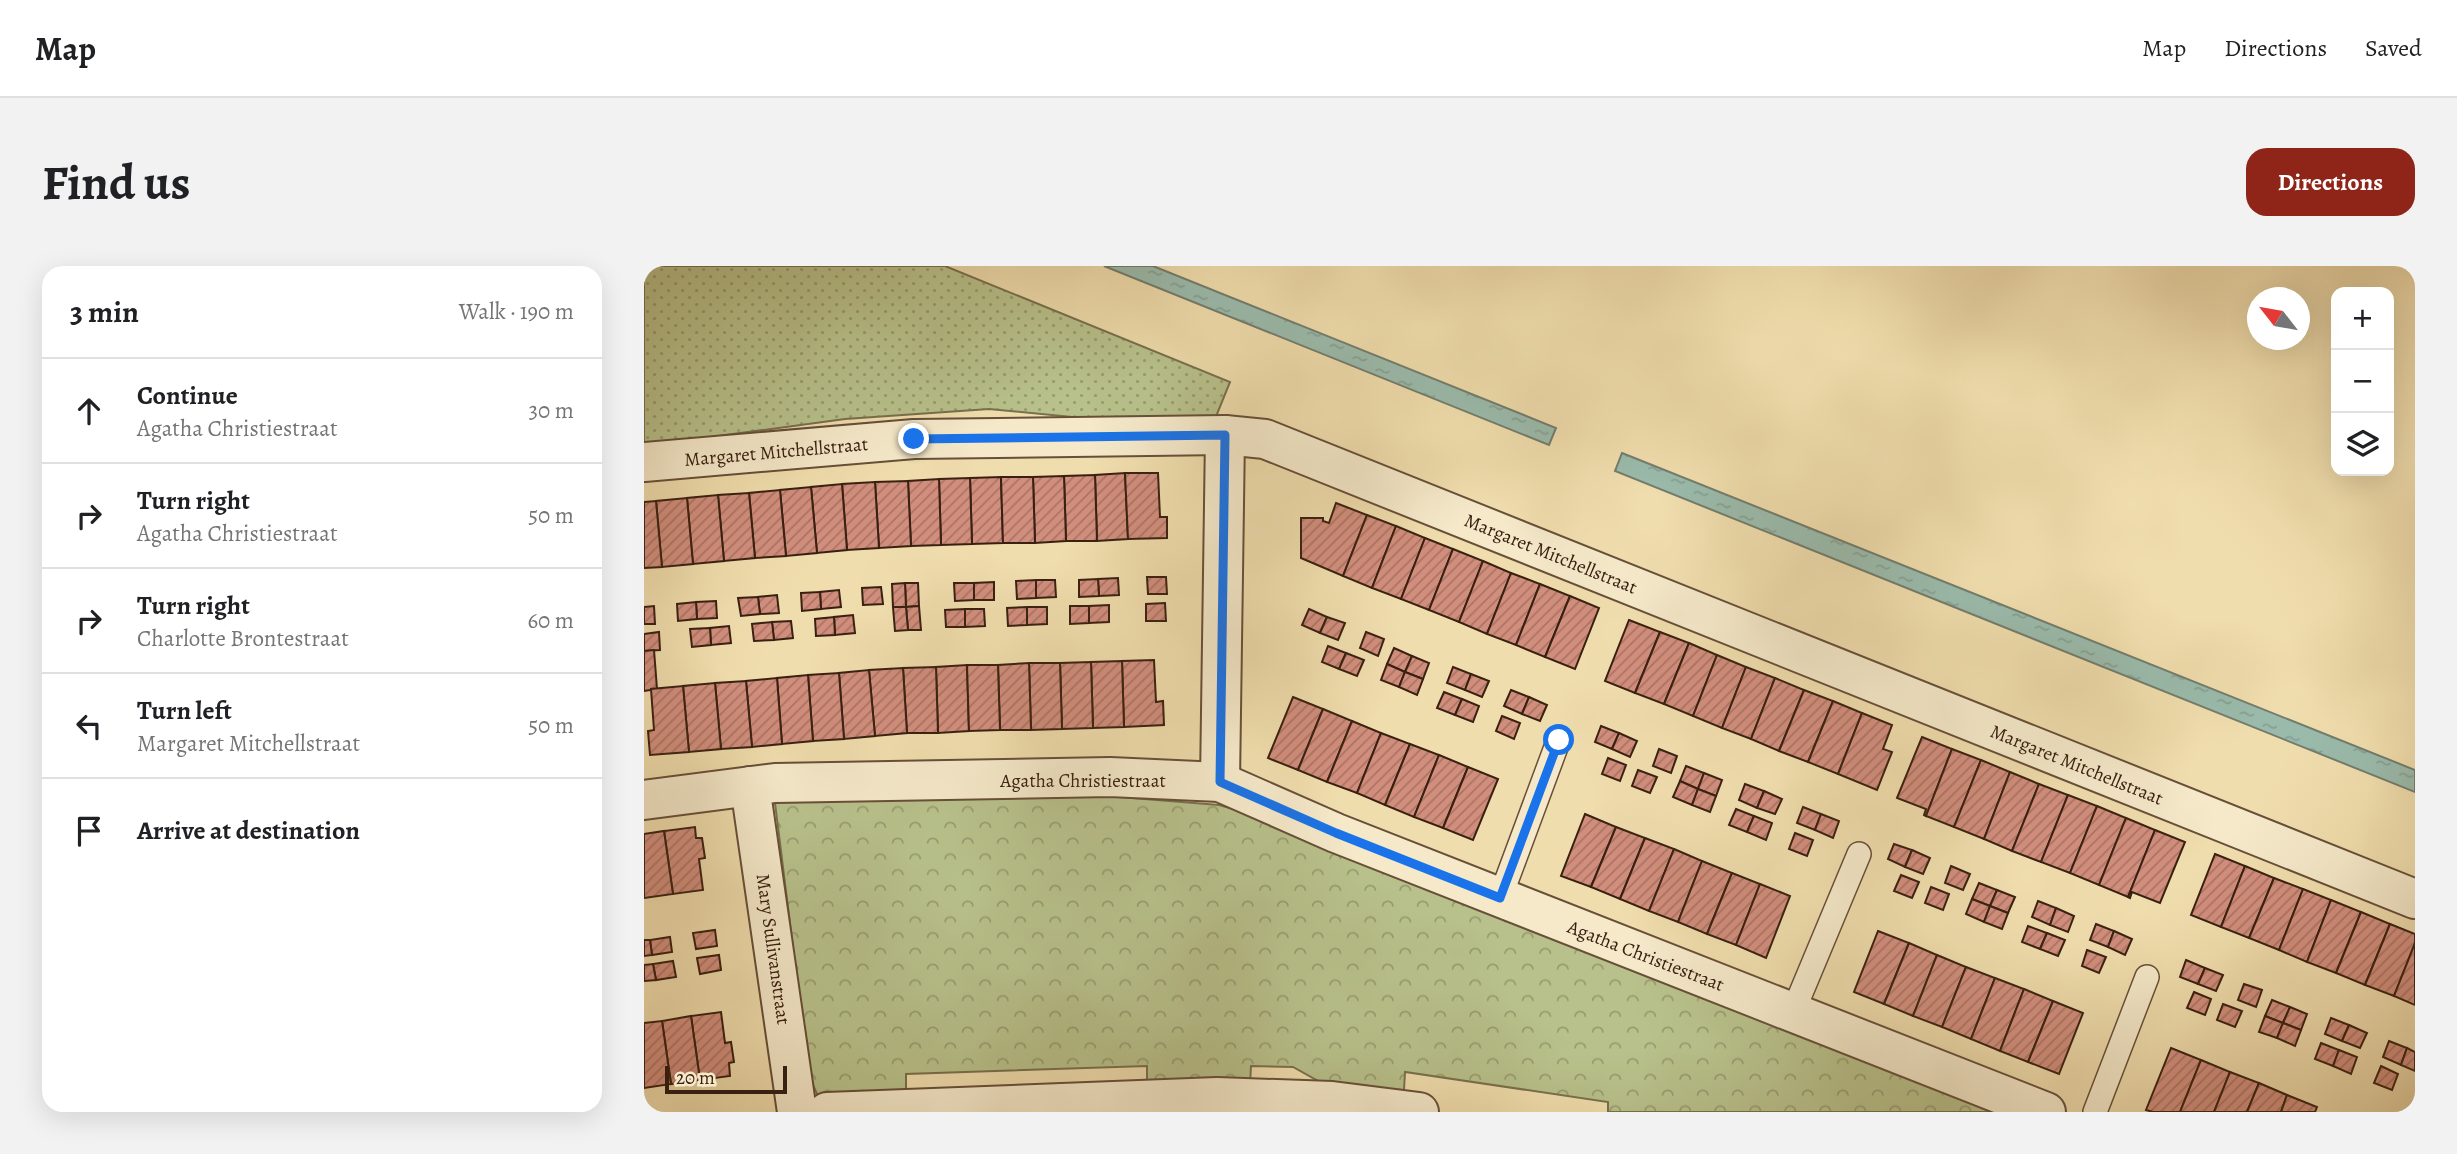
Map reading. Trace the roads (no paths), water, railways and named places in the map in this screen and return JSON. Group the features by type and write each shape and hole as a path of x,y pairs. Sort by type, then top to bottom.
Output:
{"street":[{"name":"Margaret Mitchellstraat","path":"644,462 914,439 1225,435 1265,439 2415,899"},
{"path":"1220,782 1225,435"},
{"name":"Agatha Christiestraat","path":"644,800 789,782 1110,777 1220,782 1336,833 2046,1112"},
{"name":"Mary Sullivanstraat","path":"750,786 797,1112"},
{"path":"829,1112 1332,1101 1419,1112"}],"lane":[{"path":"1500,898 1559,740"},
{"path":"1793,1012 1859,854"},
{"path":"2095,1112 2147,977"}],"water":[{"path":"1104,266 1153,266 1556,428 1549,445"},
{"path":"1622,453 2415,770 2415,792 1615,471"}]}
